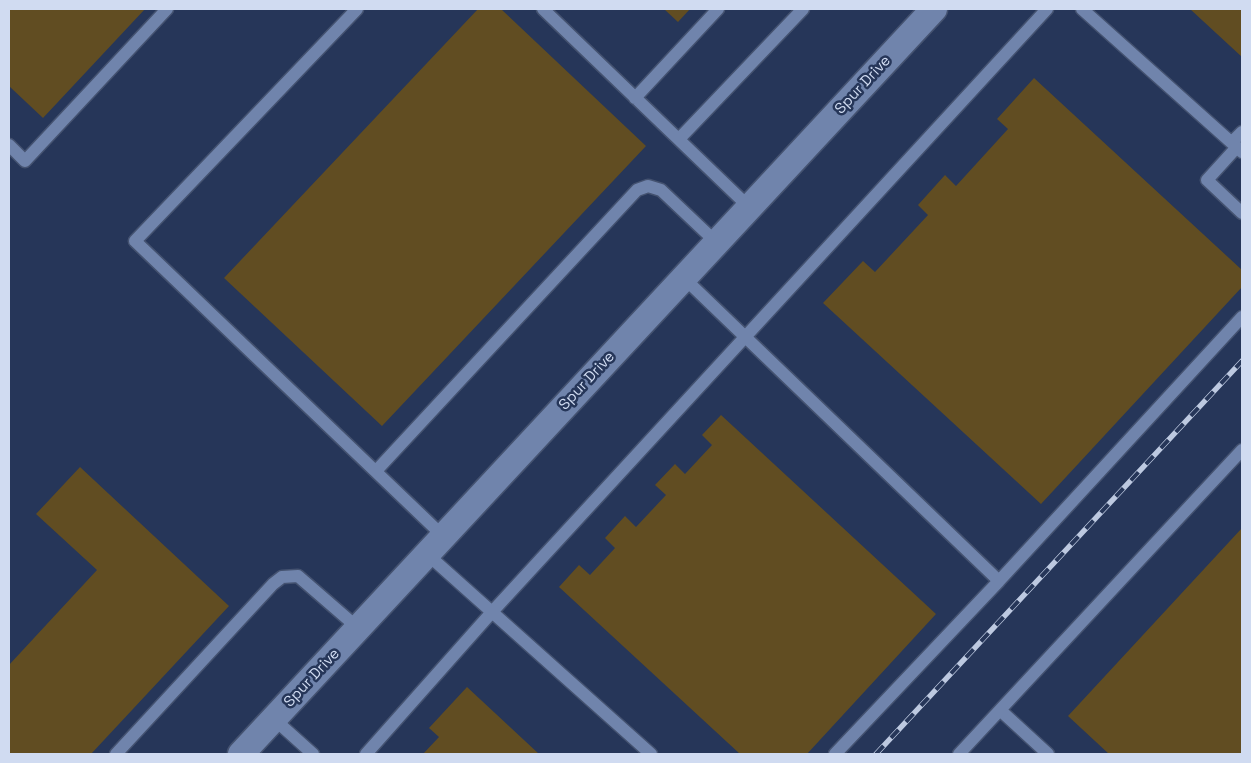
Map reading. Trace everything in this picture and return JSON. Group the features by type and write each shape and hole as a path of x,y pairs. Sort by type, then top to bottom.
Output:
{"street":[{"name":"Spur Drive","path":"241,754 934,9"}],"lane":[{"path":"9,145 25,161 167,9"},
{"path":"357,9 135,241 376,471 492,612 651,754"},
{"path":"543,9 750,207"},
{"path":"635,98 718,9"},
{"path":"679,139 802,9"},
{"path":"366,754 492,612 1047,9"},
{"path":"1082,9 1237,147"},
{"path":"1242,132 1237,147 1207,180 1242,213"},
{"path":"376,471 637,190 648,186 661,190 717,243"},
{"path":"684,278 998,581"},
{"path":"835,754 1242,317"},
{"path":"959,754 1242,450"},
{"path":"116,754 272,584 282,577 298,576 358,628"},
{"path":"1000,710 1048,754"},
{"path":"274,719 313,754"}],"building":[{"path":"9,9 145,9 43,118 9,86"},
{"path":"478,9 501,9 646,146 382,426 224,278"},
{"path":"664,9 690,9 678,22"},
{"path":"1190,9 1242,9 1242,57"},
{"path":"1034,78 1242,270 1242,287 1041,504 823,303 863,261 875,272 928,215 918,205 945,175 956,186 1008,129 997,119"},
{"path":"721,415 936,614 807,754 740,754 559,587 579,565 590,575 615,548 605,538 625,516 636,527 666,495 655,485 675,464 685,474 712,445 702,435"},
{"path":"80,467 229,606 91,754 9,754 9,665 97,570 36,514"},
{"path":"1242,528 1242,754 1109,754 1068,716"},
{"path":"467,687 539,754 423,754 439,737 429,728"}],"railway":[{"path":"876,754 1242,361"}]}
